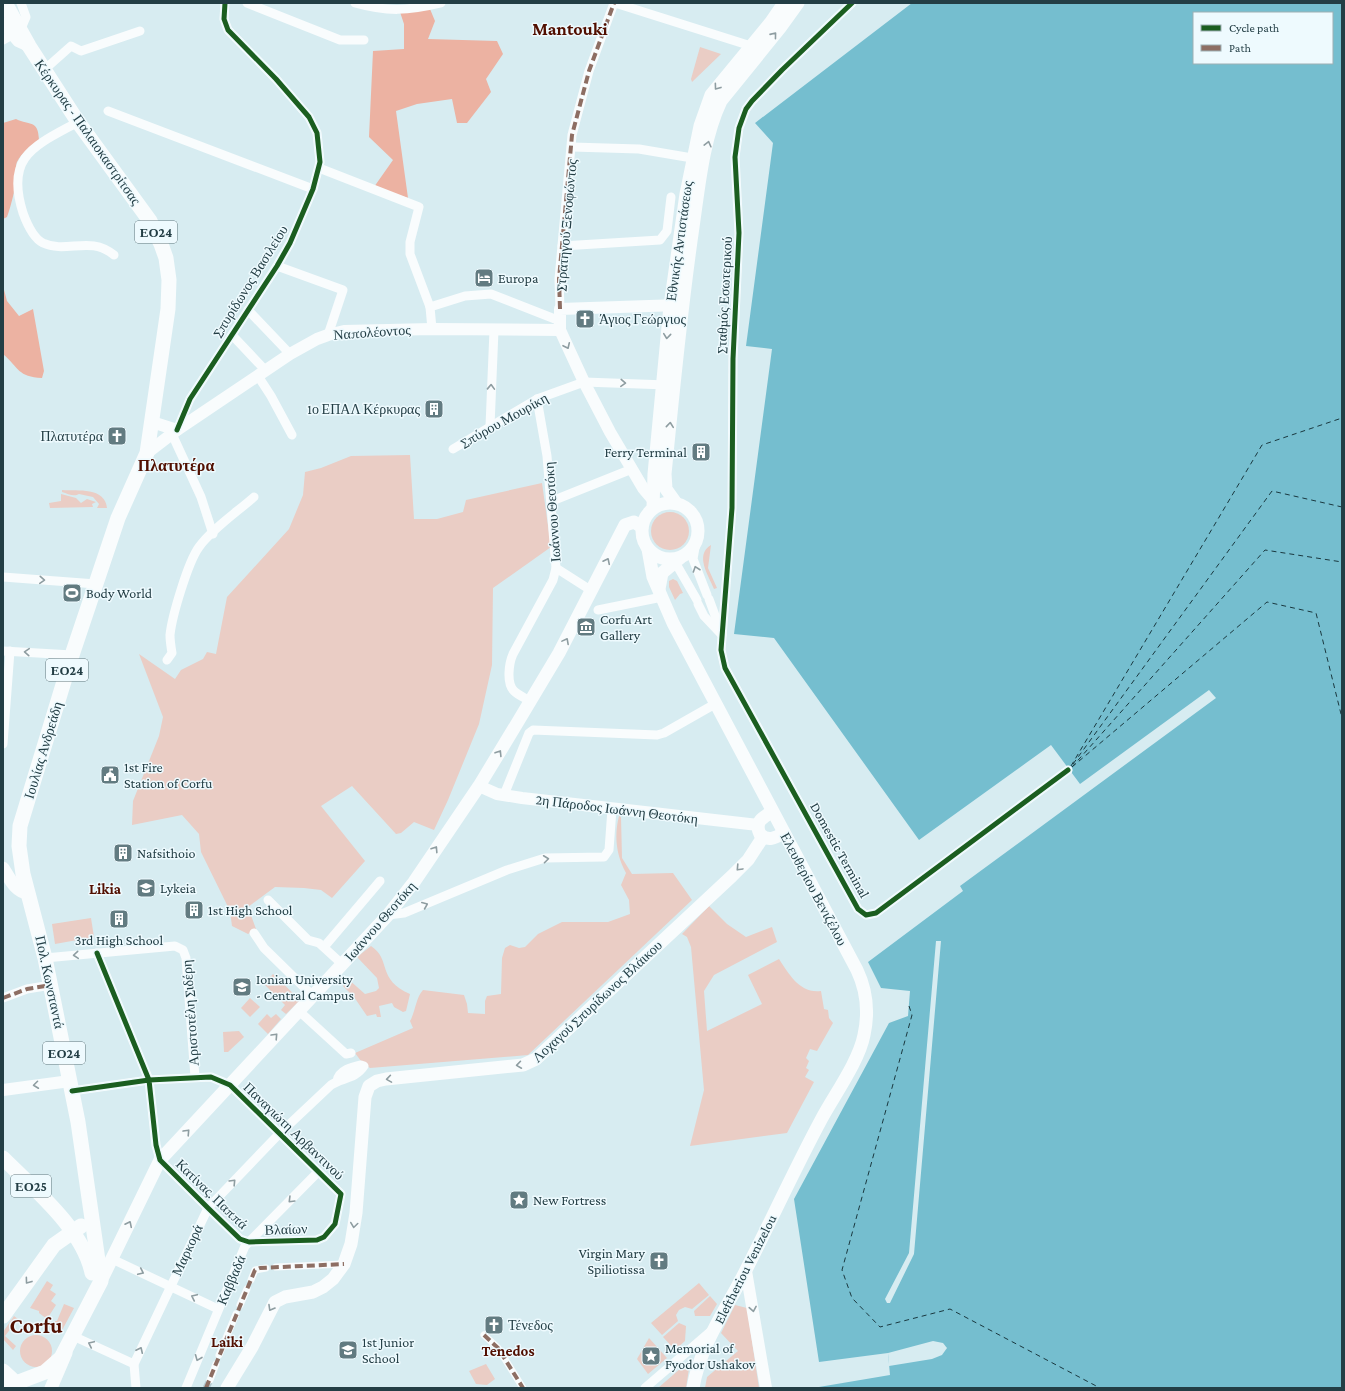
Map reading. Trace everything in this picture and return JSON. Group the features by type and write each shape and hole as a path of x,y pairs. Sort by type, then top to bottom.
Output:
{"main road":[{"name":"Κέρκυρας - Παλαιοκαστρίτσας","path":"5,3 12,35 29,46 78,122 150,221 166,258 169,280 169,300 147,453"},
{"name":"Εθνικής Αντιστάσεως","path":"746,61 751,46 771,22 784,3"},
{"name":"Εθνικής Αντιστάσεως","path":"654,504 654,474 668,386 676,305 680,232 698,160 701,120 708,101 716,88 746,61 798,3"},
{"name":"Εθνικής Αντιστάσεως","path":"668,386 666,488 676,503 689,510 696,520 698,533 696,542"},
{"name":"Ιουλίας Ανδρεάδη","path":"28,893 21,858 19,838 20,826 72,655 122,507 147,453"},
{"path":"676,503 654,504 645,517 642,527 644,541 648,549 657,556 665,559 678,559"},
{"name":"Ιωάννου Θεοτόκη","path":"98,1287 160,1160 388,914 414,882 479,786 560,653 625,525 634,522 642,527"},
{"path":"660,593 662,573 678,559 689,552 696,542"},
{"name":"Ελευθερίου Βενιζέλου","path":"648,549 652,571 673,623 860,977 866,996 866,1025 862,1044 803,1154 746,1271"},
{"name":"Λοχαγού Σπυρίδωνος Βλάικου","path":"227,1388 252,1347 275,1302 285,1297 313,1292 323,1287 334,1279 344,1264 353,1230 365,1098 369,1086 377,1081 386,1079 523,1065 536,1059 748,860 760,831 760,820 772,812"},
{"path":"760,831 771,839 784,834"},
{"path":"3,863 12,862 21,858"},
{"path":"3,868 17,888 22,892 28,893"},
{"name":"Πολ. Κωνσταντά","path":"28,893 51,985 84,1158 98,1287"},
{"name":"ΕΟ25","path":"3,1158 73,1231 84,1249"},
{"path":"3,1316 60,1239 81,1226 91,1214"},
{"path":"3,1371 13,1386 45,1372 58,1362 98,1287 84,1249 68,1245 51,1250"},
{"name":"Eleftheriou Venizelou","path":"693,1388 704,1351 746,1271"},
{"path":"51,1388 72,1337"}],"street":[{"path":"3,23 12,35 26,17 21,3"},
{"name":"Σπυρίδωνος Βασιλείου","path":"174,432 187,405 277,266 295,233 313,189 319,168 319,142 312,122 276,79 228,30 224,19 225,3"},
{"path":"247,3 340,40 364,40"},
{"path":"355,3 378,9 408,10 441,3"},
{"path":"614,3 751,46"},
{"name":"Στρατηγού Ξενοφώντος","path":"614,3 589,71 572,135 559,280 560,320 584,382 632,469 654,504"},
{"name":"Σταθμός Εσωτερικού","path":"722,635 732,508 733,359 739,233 735,157 738,128 746,109 752,101 852,3"},
{"path":"44,70 71,46 81,51 140,31"},
{"path":"108,110 313,189"},
{"path":"78,122 32,150 25,156 17,178 17,188 23,211 32,232 44,243 61,246 95,245 108,250 114,255"},
{"path":"572,147 639,149 698,160"},
{"path":"319,168 419,207 410,242 410,254 430,307 432,329"},
{"path":"562,246 656,241 680,232 671,197"},
{"path":"277,266 343,290 328,335"},
{"path":"430,307 465,296 491,294 560,320"},
{"name":"Ναπολέοντος","path":"147,453 174,432 290,354 328,335 344,331 432,329 494,330 676,305"},
{"path":"248,310 290,354"},
{"path":"490,426 494,330"},
{"path":"232,335 262,373 292,435"},
{"name":"Σπύρου Μουρίκη","path":"453,449 537,399 584,382 668,386"},
{"name":"Ιωάννου Θεοτόκη","path":"530,701 512,687 510,662 512,654 553,580 556,568 552,501 546,445 537,399"},
{"path":"152,422 174,432 201,497 213,534"},
{"path":"552,501 632,469"},
{"path":"167,660 172,653 171,629 185,577 199,547 254,498"},
{"path":"696,542 694,559 695,568 708,597 722,635"},
{"path":"678,559 704,616 722,635"},
{"path":"556,568 592,591"},
{"path":"3,577 96,584"},
{"path":"598,610 660,593"},
{"name":"Domestic Terminal","path":"722,635 721,650 725,668 858,908 863,914 870,915 876,913 1068,770"},
{"path":"3,744 6,651 72,655"},
{"path":"504,795 529,732 533,730 657,735 716,704"},
{"name":"2η Πάροδος Ιωάννη Θεοτόκη","path":"479,786 504,795 760,831"},
{"path":"388,914 404,914 507,870 545,858 604,857 609,850 612,809"},
{"path":"324,947 380,881"},
{"path":"268,900 308,940 318,942 342,964"},
{"path":"254,933 264,948 313,996"},
{"name":"Αριστοτέλη Σιδέρη","path":"98,953 175,946 183,950 186,958 195,1077"},
{"path":"45,958 98,953 149,1080 156,1145 160,1160"},
{"path":"3,998 27,989 51,985"},
{"path":"299,1011 346,1054 351,1053"},
{"path":"3,1090 195,1077 211,1077 230,1085"},
{"name":"Μαρκορά","path":"136,1388 134,1364 208,1208 279,1134 337,1081"},
{"name":"Παναγιώτη Αρβαντινού","path":"230,1085 340,1194"},
{"name":"Κατίνας. Παππά","path":"160,1160 240,1239 249,1242"},
{"name":"Καββαδά","path":"186,1388 218,1309 249,1242 318,1172"},
{"name":"Βλαίων","path":"249,1242 317,1240 324,1237 335,1224 340,1194"},
{"path":"112,1259 218,1309"},
{"path":"276,1267 344,1264"},
{"path":"251,1280 255,1270 266,1268"},
{"path":"746,1271 766,1388"},
{"path":"240,1305 247,1289"},
{"path":"219,1355 236,1314"},
{"path":"645,1388 716,1328"},
{"path":"484,1335 498,1348 523,1388"},
{"path":"72,1337 134,1364"},
{"path":"210,1380 216,1364"}],"shaded area":[{"path":"430,9 435,21 428,39 497,41 503,54 486,79 491,92 467,123 457,123 452,99 417,104 396,111 408,198 374,187 393,160 369,137 373,51 404,49 404,24 400,12"},
{"path":"700,47 721,54 692,82 691,79"},
{"path":"16,119 35,126 39,140 24,152 17,162 17,177 13,197 7,217 3,219 3,123"},
{"path":"3,286 7,301 19,316 33,309 44,371 42,378 23,374 3,354"},
{"path":"410,455 414,519 437,519 463,512 466,500 542,483 551,547 493,588 492,665 479,724 434,830 414,822 401,833 396,834 352,786 321,806 365,861 332,898 321,890 275,887 248,907 256,929 248,934 232,926 230,911 201,852 199,834 182,815 132,825 133,801 159,736 163,717 139,654 175,679 181,670 203,659 207,652 216,654 227,597 289,529 303,495 305,472 321,468 351,456"},
{"path":"62,490 96,493 105,501 107,508 97,508 99,504 93,497 79,494 71,495 62,492"},
{"path":"61,494 76,498 81,503 87,499 96,502 92,504 93,507 50,508 49,503 61,501"},
{"path":"666,512 674,512 684,517 688,524 688,538 684,545 674,550 666,550 656,545 654,542 651,535 651,527 656,517 659,515"},
{"path":"711,545 708,568 717,588 714,589 706,572 703,560 706,549"},
{"path":"673,579 677,581 683,593 680,594 675,600 669,587 669,581"},
{"path":"619,816 621,817 622,858 632,874 673,873 692,900 528,1055 370,1068 361,1061 355,1053 413,1028 410,1021 423,990 464,995 468,1013 485,1014 485,1001 487,996 501,994 502,958 505,948 510,945 519,948 525,947 538,934 562,922 608,922 630,914 629,900 621,885 626,873 618,852 616,838"},
{"path":"709,906 727,924 746,937 772,927 777,942 714,975 704,991 707,1031 762,1004 748,975 779,959 791,977 801,986 814,991 821,991 824,1009 828,1010 829,1018 833,1023 817,1051 810,1049 806,1058 809,1061 806,1068 809,1070 805,1077 814,1082 787,1133 690,1146 704,1090 691,947 687,937 682,934"},
{"path":"91,918 94,937 55,944 52,924"},
{"path":"371,946 381,957 388,976 399,988 410,994 406,1011 403,1012 394,1007 392,1003 379,1006 381,1017 377,1017 376,1014 367,1016 354,997 343,986 348,979 365,994 376,991 379,988 377,978 357,957"},
{"path":"273,974 300,1000 286,1014 281,1010 285,1005 264,984"},
{"path":"250,998 260,1007 250,1017 241,1008"},
{"path":"267,1014 271,1018 276,1014 281,1019 268,1034 258,1024"},
{"path":"239,1031 244,1037 228,1052 224,1052 223,1032"},
{"path":"47,1281 53,1285 50,1290 56,1294 51,1301 56,1305 47,1319 39,1313 39,1311 30,1308"},
{"path":"699,1283 709,1295 692,1309 685,1307 679,1310 676,1315 678,1321 662,1335 651,1323"},
{"path":"710,1296 717,1304 710,1316 695,1316 694,1311"},
{"path":"64,1304 74,1308 60,1334 51,1330 55,1321 57,1321"},
{"path":"735,1305 747,1308 759,1388 705,1388 707,1377 738,1351 721,1333"},
{"path":"14,1316 18,1319 5,1336 16,1346 13,1350 3,1339 3,1332"},
{"path":"679,1323 686,1326 685,1341 675,1350 663,1337"},
{"path":"36,1335 45,1338 49,1342 52,1351 49,1360 45,1364 36,1367 27,1364 23,1360 20,1351 23,1342 27,1338"},
{"path":"649,1338 667,1358 648,1374 637,1359"},
{"path":"688,1362 690,1362 686,1388 658,1388"},
{"path":"486,1364 495,1379 487,1385 476,1384 469,1371"}],"water":[{"path":"912,3 1342,3 1342,1388 813,1388 890,1375 888,1353 819,1362 794,1199 889,1023 908,1016 910,991 881,988 868,962 963,891 960,886 1216,698 1209,690 1080,784 1051,745 919,840 774,638 734,634 772,349 746,346 773,143 755,123"}],"pier":[{"path":"936,941 941,941 914,1254 890,1303 887,1303 885,1299 909,1253"},
{"path":"933,1341 943,1343 947,1348 942,1355 932,1359 889,1366 888,1353"}],"ferry route":[{"path":"1071,766 1262,445 1342,418"},
{"path":"1073,764 1272,491 1342,507"},
{"path":"1072,767 1265,550 1342,562"},
{"path":"1072,767 1267,602 1316,613 1342,718"},
{"path":"909,1006 912,1015 842,1270 852,1298 880,1327 950,1309 1100,1388"}],"tunnel":[{"path":"206,1388 210,1380"}],"marked path":[{"path":"560,309 559,279 572,135 589,71 614,3"},
{"path":"3,998 27,989 51,985"},
{"path":"206,1388 255,1270 260,1268 344,1264"},
{"path":"484,1335 498,1348 523,1388"}],"cycle path":[{"path":"177,430 190,399 277,266 290,243 313,189 320,162 317,133 309,117 276,79 228,30 224,19 225,3"},
{"path":"852,3 752,101 746,109 739,128 735,157 739,233 733,359 732,508 721,650 725,668 858,909 866,915 876,913 1068,770"},
{"path":"72,1091 149,1080 211,1077 230,1085 341,1194 335,1224 324,1237 317,1240 249,1242 240,1239 160,1160 156,1145 149,1080 97,953"}],"place":[{"name":"Europa","path":"484,278"},
{"name":"Άγιος Γεώργιος","path":"585,319"},
{"name":"1ο ΕΠΑΛ Κέρκυρας","path":"434,409"},
{"name":"Πλατυτέρα","path":"117,436"},
{"name":"Ferry Terminal","path":"701,452"},
{"name":"Body World","path":"72,593"},
{"name":"Corfu Art Gallery","path":"586,627"},
{"name":"1st Fire Station of Corfu","path":"110,775"},
{"name":"Nafsithoio","path":"123,853"},
{"name":"Lykeia","path":"146,888"},
{"name":"1st High School","path":"194,910"},
{"name":"3rd High School","path":"119,919"},
{"name":"Ionian University - Central Campus","path":"242,987"},
{"name":"New Fortress","path":"519,1200"},
{"name":"Virgin Mary Spiliotissa","path":"659,1261"},
{"name":"Τένεδος","path":"494,1325"},
{"name":"1st Junior School","path":"348,1350"},
{"name":"Memorial of Fyodor Ushakov","path":"651,1356"}],"district":[{"name":"Mantouki","path":"570,29"},
{"name":"Πλατυτέρα","path":"176,465"},
{"name":"Likia","path":"105,889"},
{"name":"Corfu","path":"36,1325"},
{"name":"Laiki","path":"227,1342"},
{"name":"Tenedos","path":"508,1351"}]}
